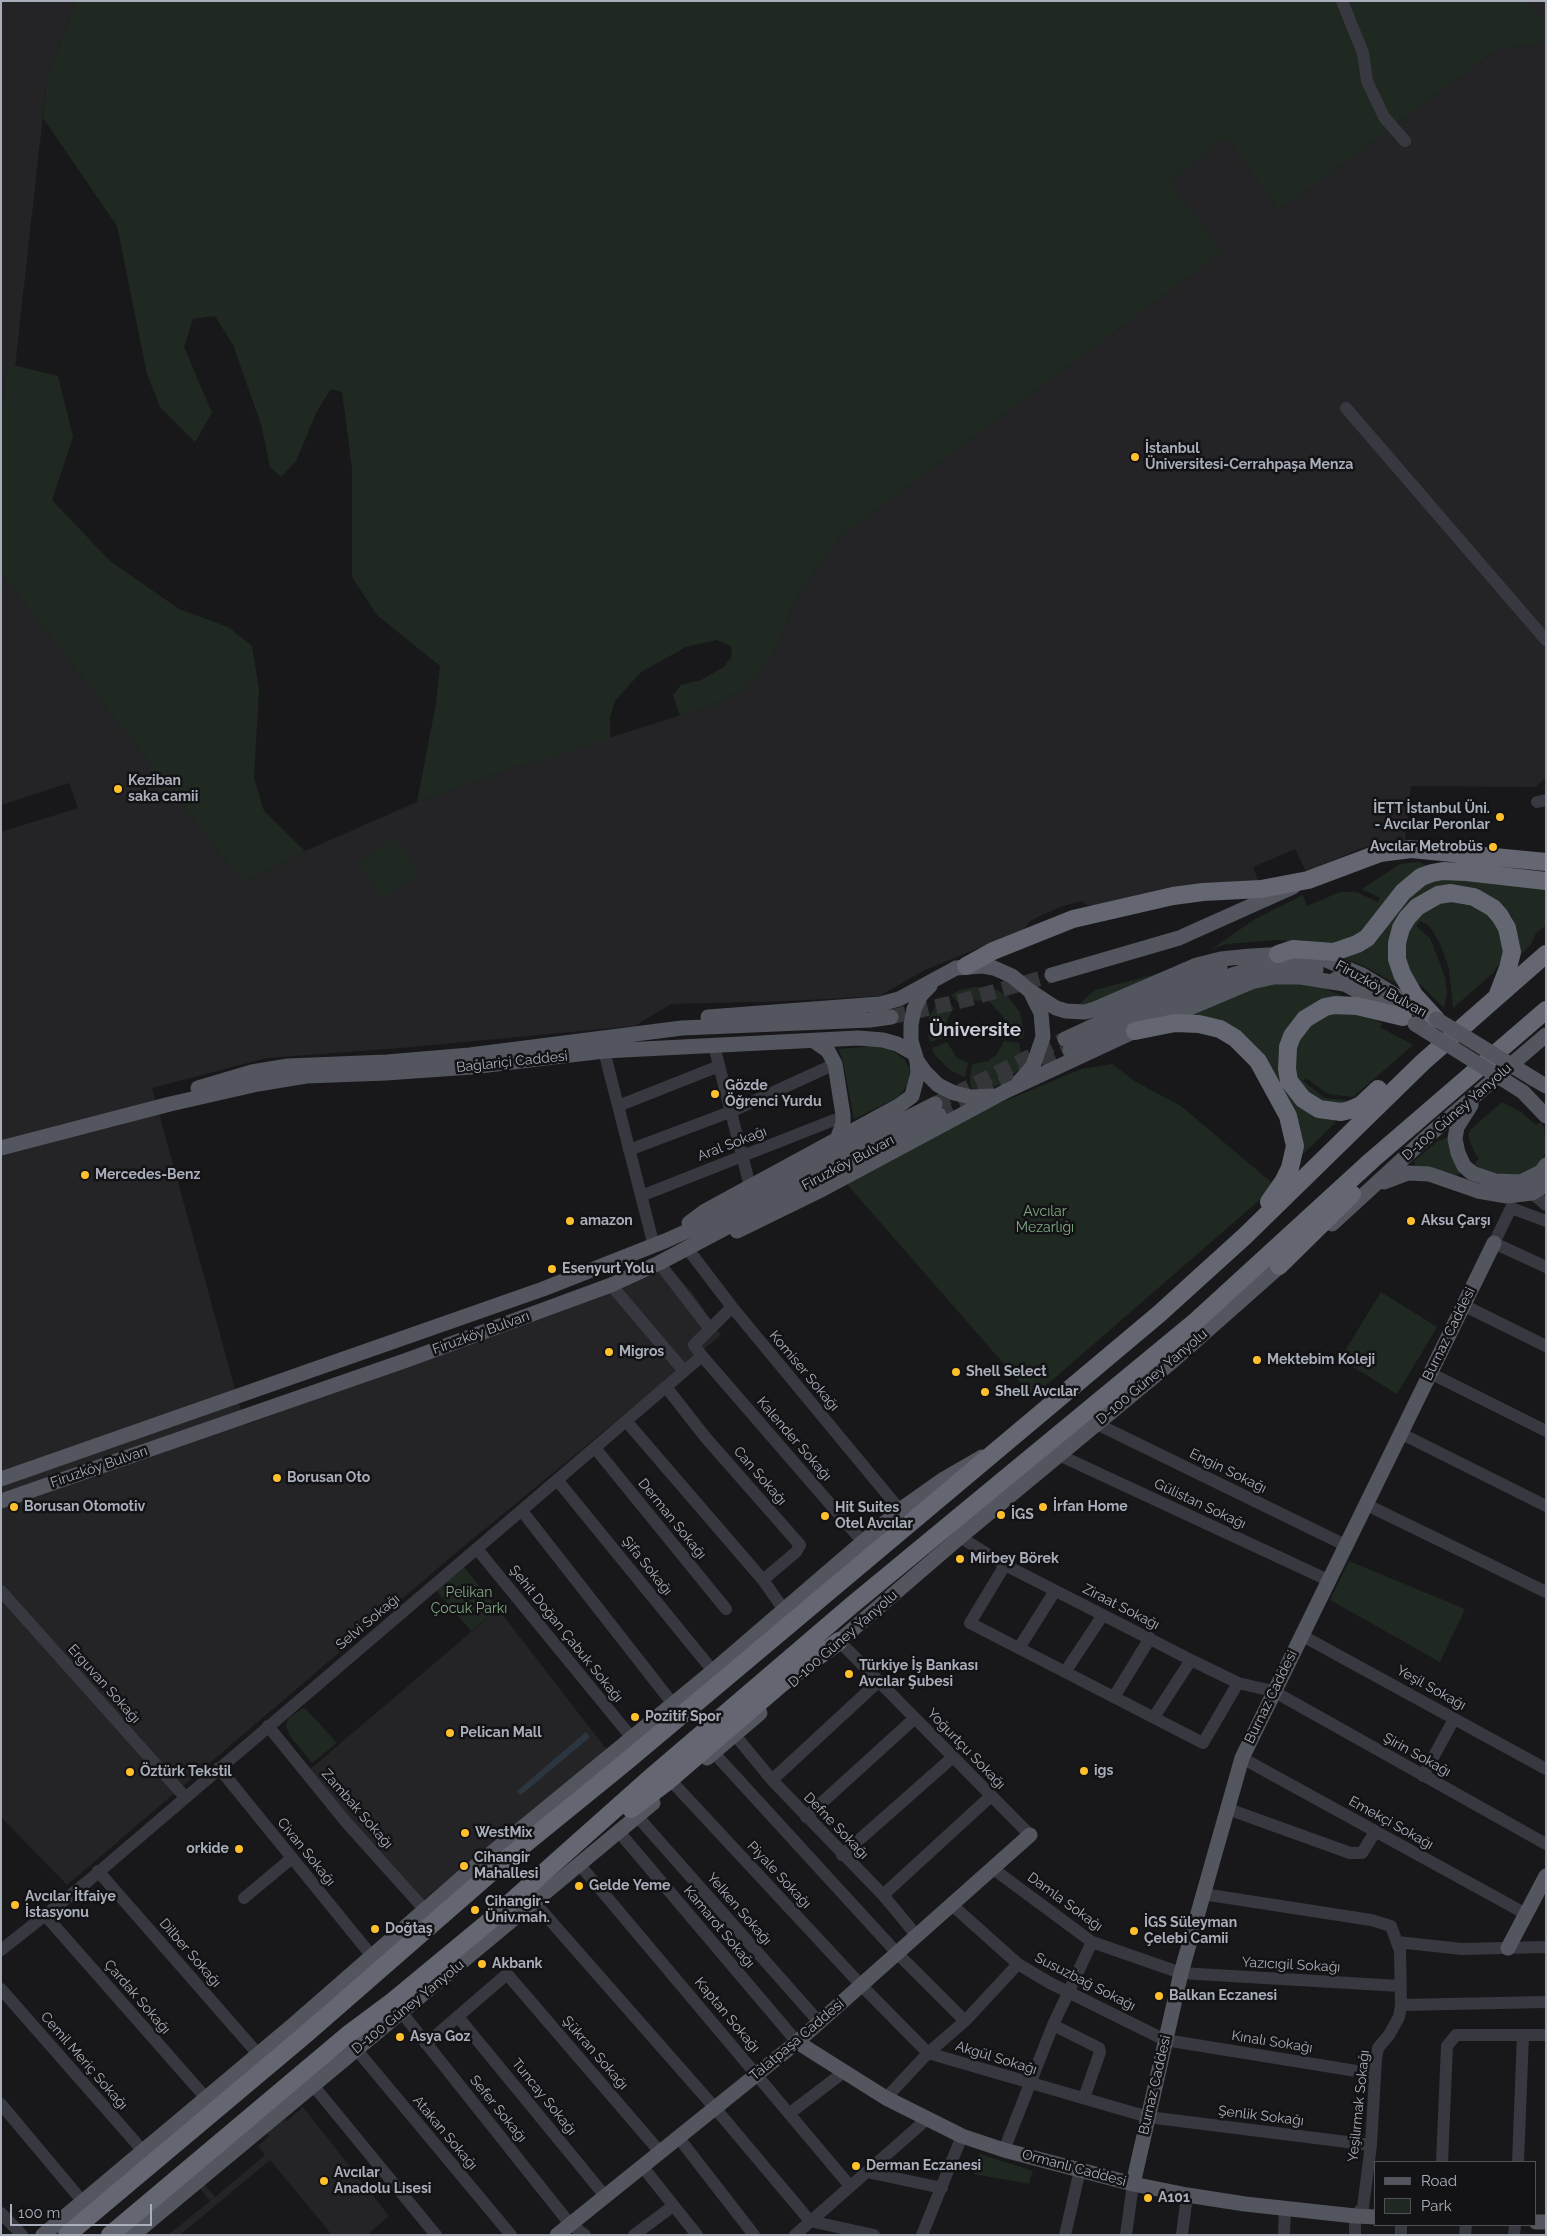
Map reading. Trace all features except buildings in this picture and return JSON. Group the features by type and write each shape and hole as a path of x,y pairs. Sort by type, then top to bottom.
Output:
{"highway":[{"path":"966,966 980,956 1072,919 1180,895 1261,889 1308,880 1380,853 1411,849 1546,862"},
{"path":"1278,954 1293,949 1334,952 1357,944 1367,938 1402,892 1422,877 1432,873 1466,872 1546,881"},
{"path":"1436,1019 1414,995 1402,974 1397,959 1397,943 1401,928 1407,918 1418,907 1438,895 1451,893 1474,897 1493,908 1507,928 1511,945 1511,959 1495,1000"},
{"path":"67,2235 298,2040 445,1911 628,1761 1159,1314 1245,1236 1423,1062 1546,954"},
{"path":"1409,1021 1346,1005 1335,1005 1314,1012 1298,1027 1288,1047 1286,1063 1290,1081 1296,1093 1311,1105 1319,1109 1341,1112 1361,1105 1389,1079 1423,1062"},
{"path":"110,2235 350,2033 486,1924 650,1778 852,1605 1196,1321 1372,1160 1546,1010"},
{"path":"1135,1031 1181,1022 1220,1029 1250,1050 1280,1099 1292,1129 1293,1156 1283,1182 1245,1236"},
{"path":"1279,1266 1385,1162 1433,1108"},
{"path":"586,1836 600,1832 668,1781 782,1683 839,1640"}],"main road":[{"path":"1052,975 1179,938 1308,880"},
{"name":"Firuzköy Bulvarı","path":"1540,1083 1436,1019 1348,969 1326,960 1300,955 1251,956 1205,973 1068,1044 1232,975 1249,970 1278,966 1303,967 1320,971 1344,984 1409,1021 1523,1092 1546,1103"},
{"path":"637,1034 680,1019 880,1004 899,999 956,968 966,966 983,966 1002,971 1056,1008 1066,1011 1085,1012 1197,965 1221,959 1251,956"},
{"path":"687,1248 723,1237 768,1217 1006,1091 1135,1031 1251,982 1274,977 1301,977 1344,984"},
{"path":"660,1243 705,1211 906,1102 915,1090 918,1073 911,1033 914,1009 921,995 936,979"},
{"path":"916,1058 925,1072 938,1085 954,1093 971,1097 989,1096 1006,1091 1022,1080 1033,1066 1041,1048 1043,1025 1037,1003 1030,991"},
{"name":"Bağlariçi Caddesi","path":"354,1068 682,1028 870,1020 891,1017"},
{"name":"D-100 Güney Yanyolu","path":"133,2235 312,2084 402,2013 735,1735 839,1640 1174,1360 1279,1266 1343,1215 1483,1088 1546,1035"},
{"name":"Bağlariçi Caddesi","path":"1,1148 109,1118 168,1097 252,1072 288,1066 354,1068 471,1067 604,1051 858,1038 883,1040 897,1044 916,1058"},
{"path":"814,1041 828,1051 835,1064 843,1115 838,1138"},
{"path":"1483,1088 1464,1114 1455,1135 1458,1153 1464,1166 1481,1177 1510,1183 1520,1182 1532,1177 1541,1172 1546,1165"},
{"path":"1523,1092 1546,1116"},
{"name":"Firuzköy Bulvarı","path":"1,1479 543,1289 660,1243 742,1206 804,1171 937,1110 687,1248 611,1285 407,1360 1,1501"},
{"path":"1372,1189 1398,1175 1418,1173 1429,1174 1493,1194 1520,1195 1532,1193 1546,1185"},
{"name":"Burnaz Caddesi","path":"1133,2184 1180,1973 1242,1758 1273,1691 1494,1243"},
{"path":"264,1410 265,1397 304,1379 321,1367"},
{"path":"42,2235 144,2152 506,1840 673,1704 900,1510 944,1479 995,1451"},
{"path":"1,1488 13,1482 26,1471"},
{"name":"Talatpaşa Caddesi","path":"557,2235 797,2042 1030,1835"},
{"path":"1508,1948 1526,1914 1541,1893 1546,1876"},
{"name":"Ormanlı Caddesi","path":"797,2042 886,2098 962,2136 1004,2150 1133,2184 1187,2194 1285,2208 1374,2217"}],"street":[{"path":"1342,1 1363,53 1367,81 1384,117 1405,141"},
{"path":"1346,408 1546,640"},
{"path":"714,1046 750,1186"},
{"path":"604,1051 641,1196 660,1243"},
{"path":"629,1150 730,1112 835,1064"},
{"path":"618,1106 719,1066"},
{"name":"Aral Sokağı","path":"641,1196 834,1120"},
{"path":"1532,1193 1546,1205"},
{"path":"1546,1221 1511,1208 1494,1243 1546,1267"},
{"name":"Komiser Sokağı","path":"687,1248 732,1308 900,1510"},
{"path":"659,1263 710,1329"},
{"path":"611,1285 684,1371"},
{"path":"1463,1305 1546,1346"},
{"path":"702,1356 694,1345 732,1308"},
{"name":"Selvi Sokağı","path":"1,1950 184,1802 219,1768 558,1481 702,1356"},
{"name":"Kalender Sokağı","path":"702,1356 863,1542"},
{"path":"1430,1373 1546,1431"},
{"name":"Can Sokağı","path":"666,1387 706,1438 800,1545 796,1552 763,1580"},
{"path":"626,1421 763,1580 784,1610"},
{"name":"Engin Sokağı","path":"1097,1424 1345,1545"},
{"path":"1400,1433 1546,1506"},
{"name":"Derman Sokağı","path":"595,1448 726,1610"},
{"name":"Gülistan Sokağı","path":"1059,1455 1328,1580"},
{"name":"Şifa Sokağı","path":"558,1481 712,1671"},
{"path":"1365,1504 1546,1592"},
{"path":"522,1511 673,1704"},
{"name":"Ziraat Sokağı","path":"960,1537 1005,1565 1191,1660 1238,1683 1273,1691"},
{"name":"Şehit Doğan Çabuk Sokağı","path":"477,1549 632,1738"},
{"path":"1005,1565 970,1623 1203,1743 1238,1683"},
{"path":"1019,1648 1055,1590"},
{"name":"Erguvan Sokağı","path":"1,1591 184,1802"},
{"path":"1065,1672 1103,1615"},
{"name":"Yeşil Sokağı","path":"1301,1635 1546,1769"},
{"path":"1114,1697 1150,1638"},
{"name":"Yoğurtçu Sokağı","path":"839,1640 1030,1835"},
{"path":"1154,1718 1191,1660"},
{"path":"772,1780 879,1681"},
{"name":"Şirin Sokağı","path":"1273,1691 1546,1844"},
{"path":"806,1817 915,1718"},
{"path":"1423,1776 1454,1718"},
{"name":"Zambak Sokağı","path":"268,1726 346,1822 425,1910"},
{"name":"Defne Sokağı","path":"735,1735 772,1780 842,1855 883,1895 917,1936"},
{"path":"714,1752 897,1953 965,2021"},
{"path":"842,1855 953,1757"},
{"name":"Emekçi Sokağı","path":"1242,1758 1526,1914"},
{"name":"Civan Sokağı","path":"219,1768 371,1955"},
{"name":"Piyale Sokağı","path":"675,1785 861,1985"},
{"path":"883,1895 991,1796"},
{"path":"1228,1808 1350,1853 1362,1853 1375,1832"},
{"name":"Yelken Sokağı","path":"637,1816 819,2022"},
{"name":"Kamarot Sokağı","path":"619,1832 797,2042"},
{"path":"244,1898 292,1858"},
{"name":"Kaptan Sokağı","path":"579,1864 758,2074 850,2186"},
{"name":"Damla Sokağı","path":"992,1868 1092,1942 1180,1973"},
{"name":"Dilber Sokağı","path":"98,1871 258,2054"},
{"name":"Yeşilırmak Sokağı","path":"1203,1894 1371,1920 1391,1926 1400,1951 1401,2005 1399,2017 1389,2035 1378,2048 1363,2207 1355,2216 1354,2235"},
{"path":"534,1902 716,2108 810,2221 874,2235"},
{"name":"Susuzbağ Sokağı","path":"951,1904 1018,1964 1165,2040"},
{"name":"Çardak Sokağı","path":"45,1915 206,2098"},
{"path":"1004,2150 1028,2084 1067,1991 1092,1942"},
{"path":"1397,1942 1462,1950 1546,1947"},
{"path":"886,2098 928,2053 965,2021 1018,1964"},
{"name":"Yazıcıgil Sokağı","path":"1180,1973 1400,1986"},
{"name":"Şükran Sokağı","path":"459,2018 506,1974 660,2152"},
{"name":"Akgül Sokağı","path":"861,1985 928,2053 1028,2084 1148,2117"},
{"name":"Cemil Meriç Sokağı","path":"1,1989 144,2152"},
{"path":"1401,2005 1546,2002"},
{"name":"Sefer Sokağı","path":"402,2013 570,2224 585,2235"},
{"path":"426,2044 459,2018"},
{"name":"Tuncay Sokağı","path":"459,2018 605,2196"},
{"path":"1053,2025 1099,2048 1100,2052 1084,2098"},
{"path":"1442,2161 1447,2046 1456,2035 1546,2034"},
{"path":"1518,2161 1523,2035"},
{"name":"Kınalı Sokağı","path":"1165,2040 1375,2074"},
{"name":"Atakan Sokağı","path":"356,2049 511,2235"},
{"path":"790,2113 844,2072"},
{"path":"312,2084 436,2235"},
{"path":"1,2104 83,2202"},
{"name":"Şenlik Sokağı","path":"1148,2117 1370,2145"},
{"path":"795,2235 927,2119"},
{"path":"922,2235 962,2136"},
{"path":"678,2137 754,2235"},
{"path":"642,2166 697,2235"},
{"path":"1065,2235 1080,2170"},
{"path":"867,2172 942,2188"},
{"path":"1126,2235 1133,2184"},
{"path":"1182,2235 1187,2194"},
{"path":"634,2235 673,2206"},
{"path":"1284,2235 1285,2208"},
{"path":"1,2213 22,2235"}],"shaded area":[{"path":"1,1 76,1 47,79 1,493"},
{"path":"1528,1 1546,1 1546,23"},
{"path":"1546,40 1546,778 1535,787 1411,786 1405,840 1362,848 1315,868 1305,870 1295,849 1253,867 1259,882 1098,905 1087,905 1082,901 1060,907 1030,921 1023,930 925,970 879,996 790,1001 671,1004 635,1026 400,1048 267,1058 152,1088 245,1425 658,1269 673,1271 694,1295 721,1335 458,1551 67,1885 1,1817 1,832 78,808 69,783 1,805 1,573 243,882 305,851 417,802 513,768 710,706 740,691 761,673 780,638 797,596 823,558 843,534 1222,252 1168,182 1226,137 1279,210 1498,49 1541,44"},
{"name":"Pelican Mall","path":"498,1609 607,1750 417,1905 308,1771"},
{"path":"586,1732 590,1737 521,1795 517,1791"},
{"name":"Avcılar Anadolu Lisesi","path":"303,2107 389,2216 367,2235 332,2235 270,2160 180,2235 168,2235 210,2201 194,2181 129,2235 119,2235 271,2116 278,2124 285,2119 287,2121","holes":["273,2128 267,2134 269,2136 258,2146 265,2155 215,2197 198,2177"]}],"green space":[{"path":"76,1 1528,1 1546,23 1546,40 1541,44 1498,49 1279,210 1226,137 1169,182 1222,252 843,534 823,558 797,596 780,638 761,673 740,691 710,706 680,716 673,695 681,685 701,680 724,667 732,656 731,646 716,640 686,647 641,672 615,701 610,717 610,739 513,768 417,802 436,703 440,666 377,615 352,577 352,468 342,392 331,389 317,411 296,461 281,477 270,467 261,424 233,345 215,316 193,319 184,347 212,413 195,442 160,407 147,374 117,226 43,118 47,79"},
{"path":"9,364 58,376 73,437 52,500 110,561 179,609 228,627 252,646 259,689 254,778 264,811 305,851 243,882 1,573 1,419"},
{"path":"395,837 420,872 383,898 358,864"},
{"path":"1419,862 1430,867 1376,921 1348,944 1304,943 1279,940 1226,944 1212,949 1255,919 1303,895 1307,906 1340,892 1357,892 1377,902 1380,898 1362,889 1400,864"},
{"path":"1436,878 1546,887 1546,925 1536,933 1531,944 1519,957 1512,917 1482,894 1408,908 1400,986 1362,965 1340,957 1411,891"},
{"path":"1454,900 1480,906 1492,918 1505,940 1502,960 1493,973 1453,1008 1449,969 1441,946 1428,925 1420,921 1416,926 1430,938 1445,977 1447,992 1444,1008 1420,984 1416,986 1404,959 1404,946 1408,930 1417,916 1439,902"},
{"path":"1160,973 1084,1007 1077,1006 1095,990"},
{"path":"1292,982 1318,986 1348,998 1286,1033 1278,1052 1280,1070 1334,1118 1335,1123 1301,1156 1270,1068 1186,1015 1250,988"},
{"path":"974,987 987,988 982,1001 970,1000 958,1003 951,995 960,990"},
{"path":"994,988 1007,996 1020,1012 1024,1032 1023,1039 1007,1035 1004,1018 989,1001"},
{"path":"944,997 954,1008 947,1020 945,1037 930,1042 928,1035 929,1018 936,1004"},
{"path":"1324,1013 1356,1014 1370,1018 1382,1023 1380,1027 1413,1045 1353,1097 1328,1094 1306,1078 1303,1081 1325,1098 1357,1101 1327,1106 1298,1086 1291,1056 1300,1032"},
{"path":"973,1023 979,1023 983,1030 979,1037 973,1037 969,1033 969,1027"},
{"path":"1004,1041 1019,1043 1021,1052 1028,1056 1026,1061 1005,1082 991,1088 971,1089 972,1064 988,1061 996,1055"},
{"path":"947,1042 957,1058 968,1063 965,1077 951,1071 934,1054 932,1048"},
{"path":"877,1046 889,1049 904,1059 910,1069 908,1085 897,1098 854,1119 842,1057 838,1049"},
{"name":"Avcılar Mezarlığı","path":"1112,1064 1136,1082 1181,1106 1272,1183 1263,1197 1042,1389 1031,1395 846,1183 988,1108 1081,1069"},
{"path":"1502,1102 1521,1112 1536,1125 1541,1122 1544,1128 1546,1152 1539,1165 1521,1176 1507,1177 1473,1166 1479,1158 1475,1154 1468,1135 1471,1129"},
{"path":"1449,1137 1461,1172 1456,1177 1415,1165 1414,1161 1438,1141"},
{"path":"1381,1292 1437,1327 1397,1394 1340,1359"},
{"path":"1349,1561 1465,1609 1440,1662 1330,1600"},
{"name":"Pelikan Çocuk Parkı","path":"463,1566 498,1609 471,1631 435,1589"},
{"path":"303,1708 337,1743 312,1763 290,1736 286,1726 288,1719"},
{"path":"980,2154 1033,2171 1029,2184 974,2174 974,2171 971,2170"}],"tunnel":[{"path":"891,1017 965,1000 1052,975"},
{"path":"935,1104 1065,1039"},
{"path":"939,1115 1070,1050"}],"place":[{"name":"İstanbul Üniversitesi-Cerrahpaşa Menza","path":"1135,457"},
{"name":"Keziban saka camii","path":"118,789"},
{"name":"İETT İstanbul Üni. - Avcılar Peronlar","path":"1500,817"},
{"name":"Avcılar Metrobüs","path":"1493,847"},
{"name":"Gözde Öğrenci Yurdu","path":"715,1094"},
{"name":"Mercedes-Benz","path":"85,1175"},
{"name":"amazon","path":"570,1221"},
{"name":"Aksu Çarşı","path":"1411,1221"},
{"name":"Esenyurt Yolu","path":"552,1269"},
{"name":"Migros","path":"609,1352"},
{"name":"Mektebim Koleji","path":"1257,1360"},
{"name":"Shell Select","path":"956,1372"},
{"name":"Shell Avcılar","path":"985,1392"},
{"name":"Borusan Oto","path":"277,1478"},
{"name":"Borusan Otomotiv","path":"14,1507"},
{"name":"İrfan Home","path":"1043,1507"},
{"name":"İGS","path":"1001,1515"},
{"name":"Hit Suites Otel Avcılar","path":"825,1516"},
{"name":"Mirbey Börek","path":"960,1559"},
{"name":"Türkiye İş Bankası Avcılar Şubesi","path":"849,1674"},
{"name":"Pozitif Spor","path":"635,1717"},
{"name":"Pelican Mall","path":"450,1733"},
{"name":"igs","path":"1084,1771"},
{"name":"Öztürk Tekstil","path":"130,1772"},
{"name":"WestMix","path":"465,1833"},
{"name":"orkide","path":"239,1849"},
{"name":"Cihangir Mahallesi","path":"464,1866"},
{"name":"Gelde Yeme","path":"579,1886"},
{"name":"Avcılar İtfaiye İstasyonu","path":"15,1905"},
{"name":"Cihangir - Üniv.mah.","path":"475,1910"},
{"name":"Doğtaş","path":"375,1929"},
{"name":"İGS Süleyman Çelebi Camii","path":"1134,1931"},
{"name":"Akbank","path":"482,1964"},
{"name":"Balkan Eczanesi","path":"1159,1996"},
{"name":"Asya Goz","path":"400,2037"},
{"name":"Derman Eczanesi","path":"856,2166"},
{"name":"Avcılar Anadolu Lisesi","path":"324,2181"},
{"name":"A101","path":"1148,2198"}],"district":[{"name":"Üniversite","path":"975,1030"}]}
